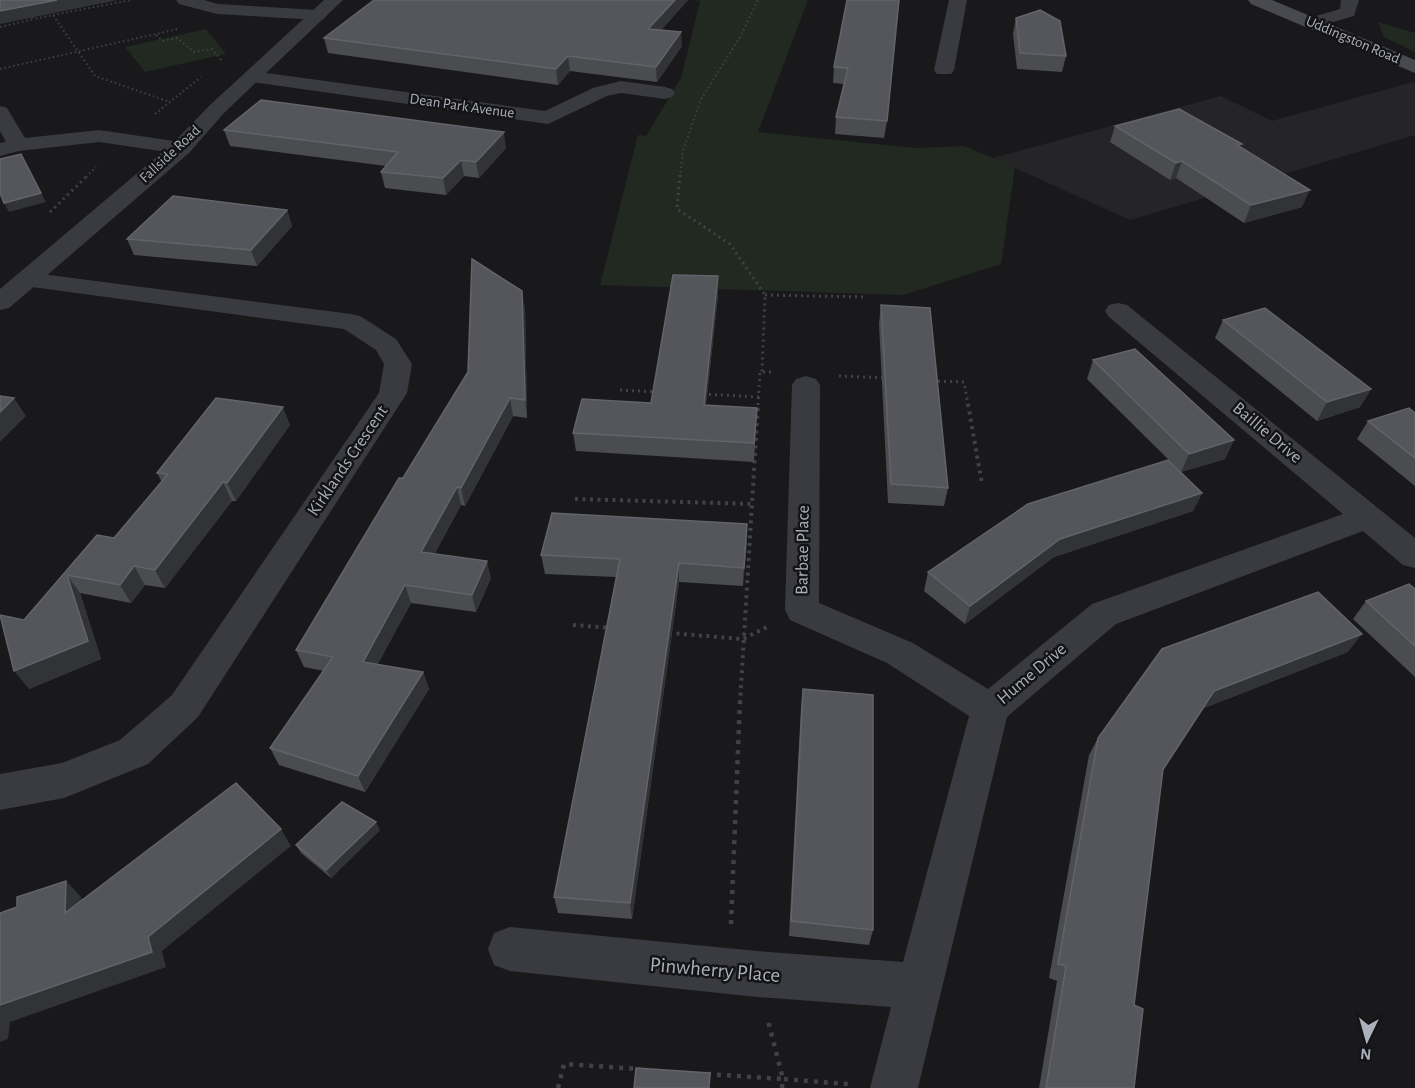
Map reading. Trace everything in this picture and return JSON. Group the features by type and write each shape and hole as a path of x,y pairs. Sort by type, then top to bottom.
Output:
{"main road":[{"name":"Uddingston Road","path":"1257,0 1415,67"}],"street":[{"path":"185,0 217,9 318,15"},
{"name":"Fallside Road","path":"0,302 181,148 334,0"},
{"path":"944,70 958,0"},
{"path":"1312,23 1348,12 1350,0"},
{"path":"247,82 564,133"},
{"name":"Dean Park Avenue","path":"247,82 548,118 600,92 621,87 665,93"},
{"path":"0,112 9,148 99,136 181,148"},
{"name":"Kirklands Crescent","path":"0,792 64,780 134,752 185,706 393,393 398,364 386,345 351,322 26,280"},
{"name":"Baillie Drive","path":"1118,311 1415,556"},
{"name":"Barbae Place","path":"819,380 802,610 900,653 990,709"},
{"name":"Hume Drive","path":"894,1088 990,709 1104,614 1368,517"},
{"name":"Pinwherry Place","path":"510,950 757,974 920,986"}],"path":[{"path":"0,27 131,0"},
{"path":"758,0 740,37 701,99 683,151 677,209 730,244 765,295 744,639 730,938 757,974 783,1079 782,1088"},
{"path":"28,10 34,19"},
{"path":"53,15 95,76 170,102"},
{"path":"0,69 185,28"},
{"path":"155,34 163,41 177,38 194,52 212,49 222,61"},
{"path":"765,295 864,297"},
{"path":"760,372 772,372"},
{"path":"760,372 819,380 892,378"},
{"path":"928,380 964,382 982,484"},
{"path":"620,390 666,392"},
{"path":"701,394 759,397"},
{"path":"575,499 754,504"},
{"path":"573,625 618,629"},
{"path":"664,632 744,639"},
{"path":"558,1088 564,1064 644,1069"},
{"path":"702,1074 894,1088"}],"shaded area":[{"path":"693,0 808,0 758,132 916,148 964,146 1015,167 1001,264 903,295 600,285 638,135 646,136 681,78 700,1"},
{"path":"1378,22 1415,33 1415,52 1384,37"},
{"path":"206,29 226,54 145,72 125,47"},
{"path":"1415,83 1415,135 1130,220 993,158 1221,96 1272,121"}],"building":[{"path":"0,0 57,0 0,11"},
{"path":"374,0 675,0 648,29 681,32 656,67 568,56 556,69 324,38"},
{"path":"847,0 899,0 887,121 836,117 848,68 834,67"},
{"path":"1040,10 1060,21 1066,56 1020,53 1016,18"},
{"path":"261,100 504,132 476,162 461,160 443,178 381,172 398,152 224,130"},
{"path":"1179,109 1242,144 1237,145 1310,190 1251,205 1182,161 1176,163 1115,126"},
{"path":"21,154 41,193 4,203 0,193 0,159"},
{"path":"173,196 287,210 251,250 127,239"},
{"path":"472,259 522,291 525,400 510,398 461,488 457,487 421,552 487,561 472,595 405,585 363,662 423,672 358,776 270,748 333,657 296,650 399,478 403,478 468,372"},
{"path":"673,275 718,276 704,405 757,408 754,443 573,433 582,399 651,403"},
{"path":"881,305 930,308 948,488 891,484"},
{"path":"1265,308 1371,389 1327,402 1223,320"},
{"path":"1135,349 1234,440 1189,454 1093,360"},
{"path":"0,396 14,398 0,412"},
{"path":"216,398 283,407 227,483 223,482 155,570 134,566 120,585 67,575 88,641 14,671 0,615 24,620 97,535 114,538 168,474 157,473"},
{"path":"1409,408 1415,413 1415,458 1368,421"},
{"path":"1168,460 1202,493 1060,539 970,606 928,572 1028,504"},
{"path":"552,513 747,524 744,568 679,563 630,903 554,897 620,559 541,555"},
{"path":"1409,584 1415,589 1415,646 1366,601"},
{"path":"1318,592 1362,634 1214,691 1163,769 1134,1005 1143,1009 1134,1088 1046,1088 1066,966 1058,964 1098,738 1162,649"},
{"path":"803,689 873,695 873,930 791,921"},
{"path":"236,783 281,829 148,937 152,952 0,1005 0,913 17,907 17,897 66,881 65,913"},
{"path":"342,802 376,822 326,870 296,845"},
{"path":"636,1068 710,1073 709,1088 634,1088"}]}
